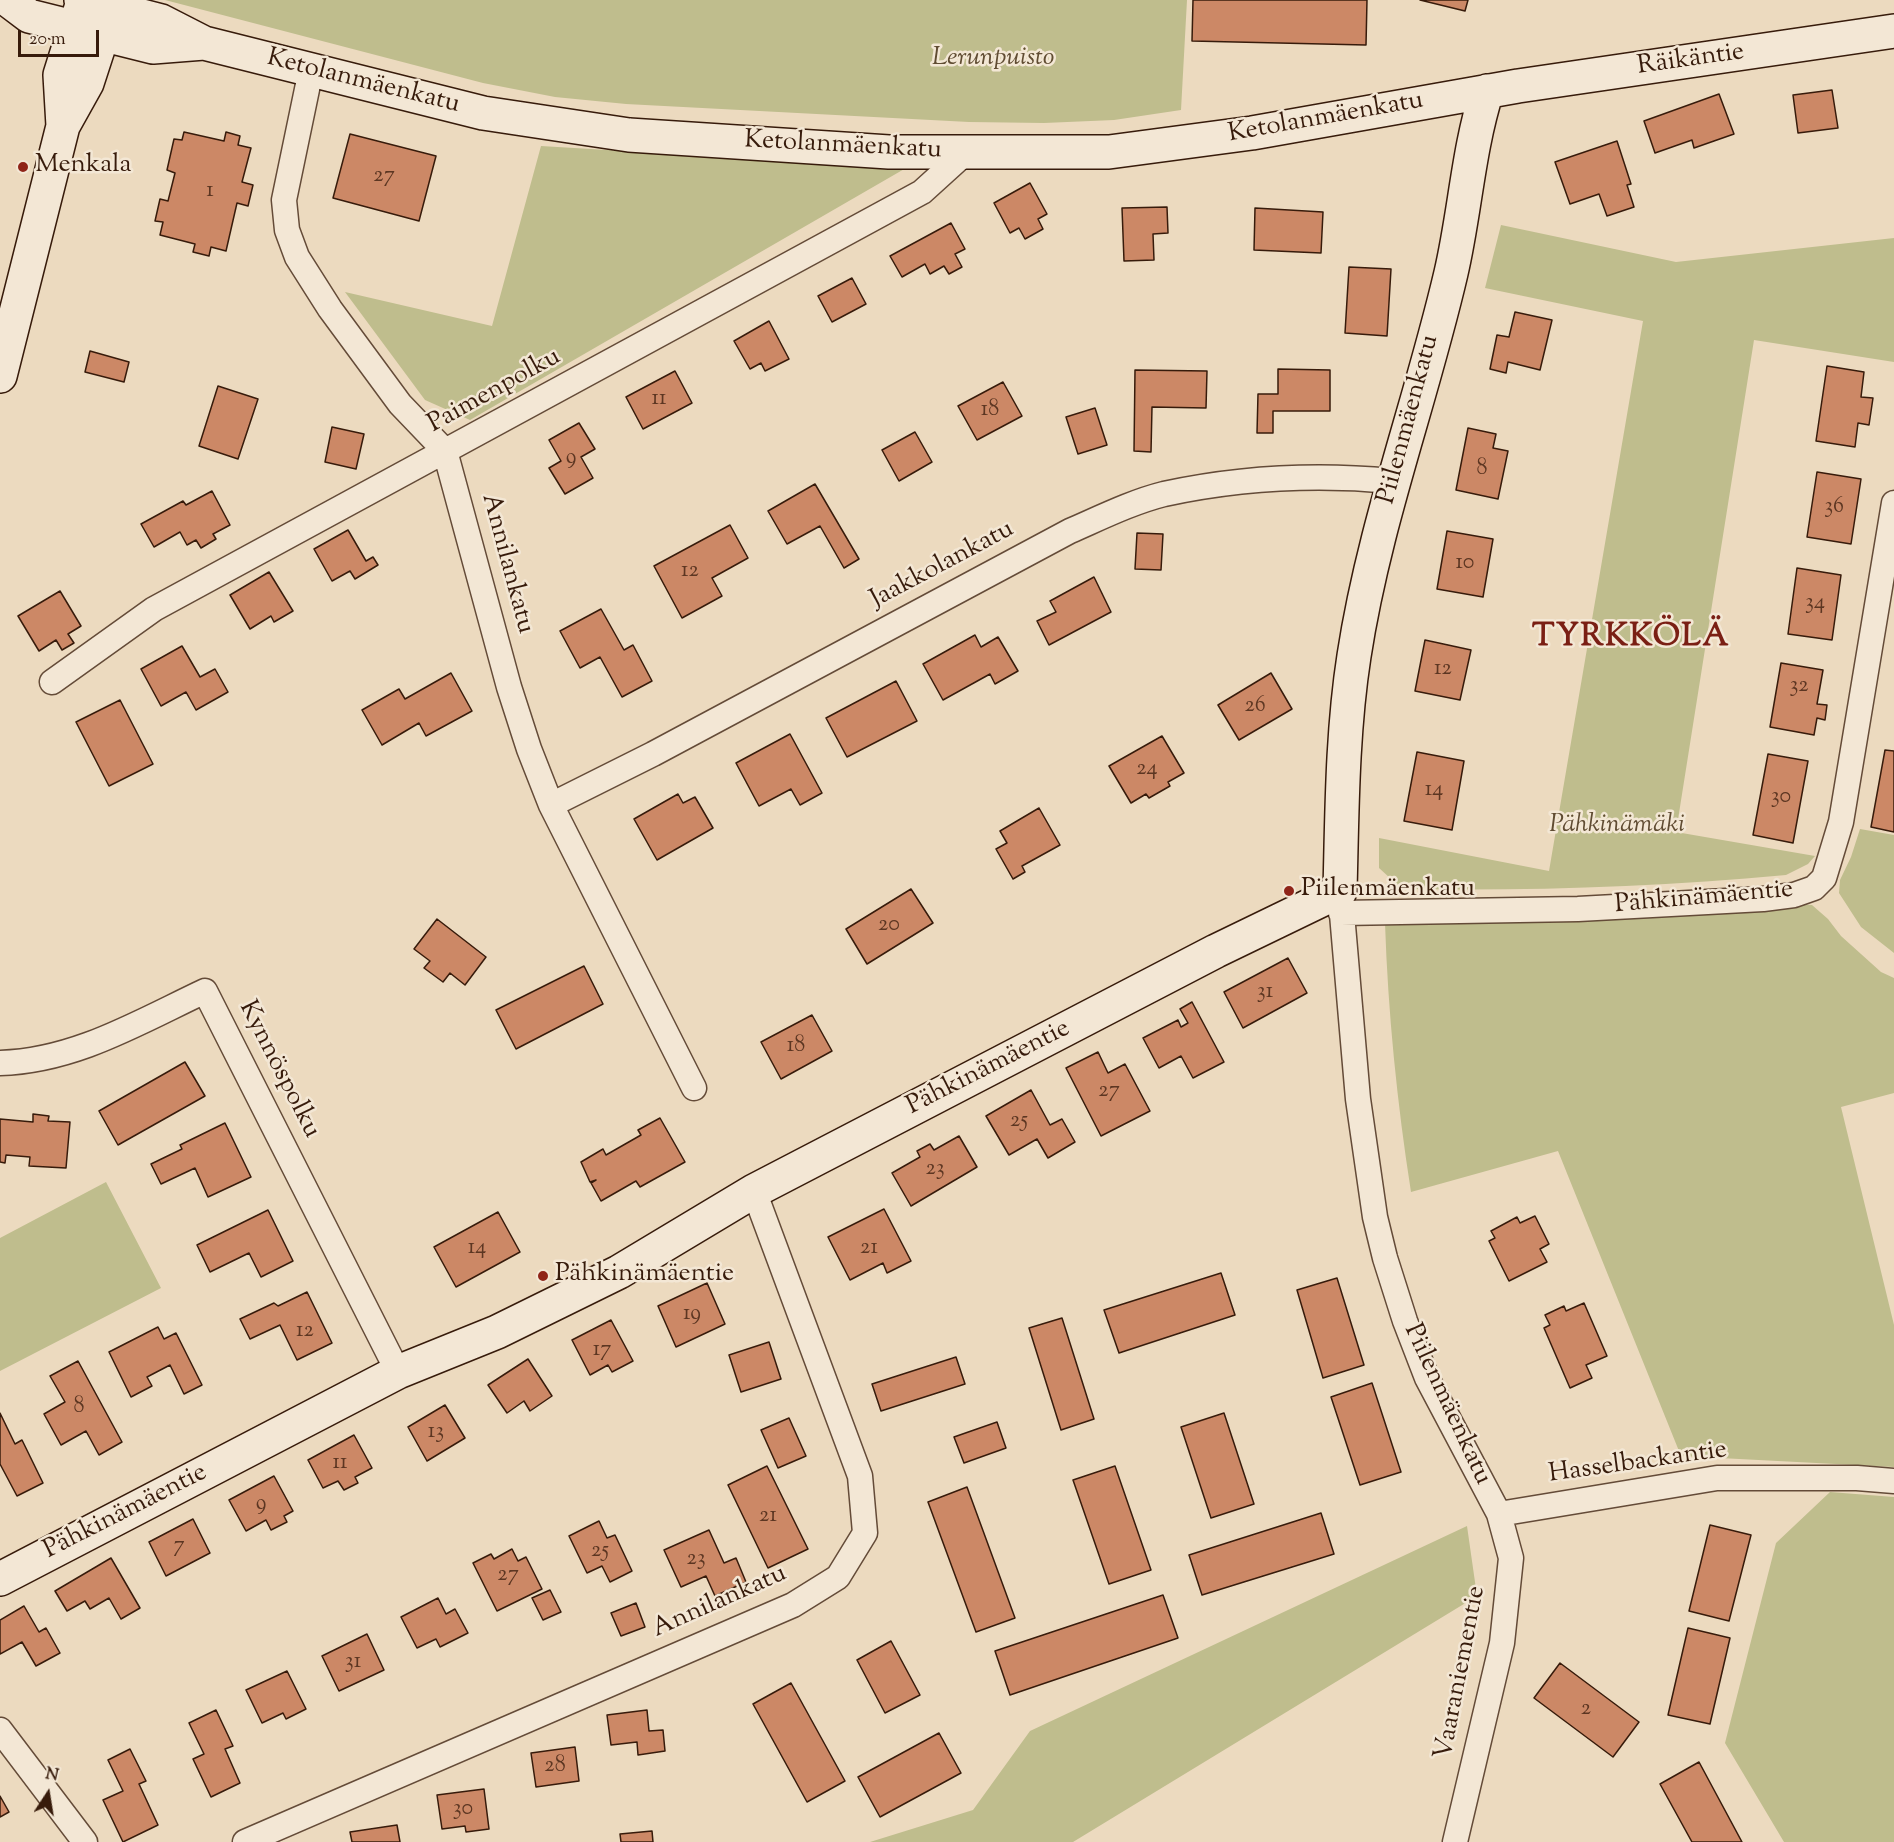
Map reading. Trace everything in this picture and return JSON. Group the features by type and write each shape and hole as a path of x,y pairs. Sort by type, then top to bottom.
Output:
{"street":[{"name":"Ketolanmäenkatu","path":"8,0 29,16 93,10 153,47 204,43 490,115 629,135 889,152 1109,152 1252,133 1487,91"},
{"path":"0,376 63,126 60,75 93,10"},
{"name":"Räikäntie","path":"1487,91 1894,31"},
{"name":"Annilankatu","path":"311,70 284,200 287,230 297,257 330,309 400,404 446,451 509,687 529,749 551,805 694,1088"},
{"name":"Piilenmäenkatu","path":"1487,91 1478,120 1451,273 1392,481 1354,657 1348,717 1341,902 1358,1099 1376,1217 1385,1258 1405,1321 1427,1378 1499,1514"},
{"name":"Paimenpolku","path":"52,682 154,609 922,192 965,153"},
{"name":"Jaakkolankatu","path":"551,805 1070,531 1114,512 1163,495 1236,484 1313,477 1392,481"},
{"name":"Pähkinämäentie","path":"0,1579 398,1372 497,1332 619,1272 754,1191 1216,951 1341,902 1578,909 1763,899 1814,888 1824,878 1841,822 1894,503"},
{"name":"Kynnöspolku","path":"0,1063 57,1057 98,1041 206,991 398,1372"},
{"name":"Annilankatu","path":"245,1842 793,1605 838,1577 865,1533 860,1476 754,1191"},
{"name":"Hasselbackantie","path":"1499,1514 1717,1478 1857,1478 1894,1481"},
{"name":"Vaaraniementie","path":"1455,1842 1502,1643 1511,1558 1499,1514"},
{"path":"0,1730 86,1842"}],"green space":[{"name":"Lerunpuisto","path":"165,0 1187,0 1181,110 1114,120 1044,123 969,122 626,104 555,97 483,83"},
{"path":"541,146 906,168 470,420 425,400 345,292 492,326"},
{"name":"Pähkinämäki","path":"1501,225 1676,262 1894,238 1894,362 1754,340 1676,832 1815,856 1808,864 1786,875 1690,883 1594,887 1402,889 1379,868 1379,838 1549,871 1643,321 1485,288"},
{"path":"1860,829 1894,835 1894,953 1861,927 1839,893 1840,880 1851,857"},
{"path":"1812,905 1828,919 1841,936 1881,972 1894,978 1894,1093 1841,1107 1894,1325 1894,1467 1681,1456 1558,1151 1411,1192 1394,1057 1385,923"},
{"path":"106,1182 161,1288 0,1371 0,1238"},
{"path":"1830,1492 1894,1497 1894,1842 1784,1842 1725,1743 1776,1543"},
{"path":"1467,1526 1477,1596 1073,1842 870,1842 973,1810 1030,1731"}],"building":[{"path":"1193,0 1367,0 1366,45 1192,41"},
{"path":"1420,0 1468,0 1465,11"},
{"path":"1832,90 1838,128 1798,133 1793,95"},
{"path":"1719,94 1734,134 1694,148 1692,140 1655,153 1644,121"},
{"path":"184,132 224,141 226,132 240,136 238,145 251,148 242,182 253,185 248,206 237,203 226,251 211,247 209,256 193,252 195,244 160,235 163,222 155,221 160,199 168,201 175,173 167,170 174,139 182,140"},
{"path":"350,134 436,156 419,221 333,198"},
{"path":"1617,141 1631,184 1627,185 1634,207 1607,216 1599,194 1570,204 1555,162"},
{"path":"1030,183 1047,214 1038,219 1043,229 1025,239 1019,228 1010,233 994,203"},
{"path":"1167,207 1168,233 1153,234 1154,260 1124,261 1122,208"},
{"path":"1255,208 1323,212 1321,253 1254,250"},
{"path":"951,223 965,249 955,254 962,267 949,274 944,266 930,274 925,264 902,277 890,256"},
{"path":"1349,267 1391,269 1387,336 1345,333"},
{"path":"852,278 866,304 832,322 818,296"},
{"path":"1515,312 1552,320 1540,370 1508,362 1506,373 1490,369 1497,335 1509,337"},
{"path":"769,321 789,359 765,371 761,363 750,369 734,341"},
{"path":"90,351 129,362 124,382 85,372"},
{"path":"1827,366 1864,372 1861,397 1873,398 1869,425 1858,423 1855,447 1816,441"},
{"path":"1278,369 1330,370 1330,411 1273,411 1273,433 1257,433 1258,394 1278,394"},
{"path":"1135,370 1207,371 1206,408 1152,407 1151,452 1134,451"},
{"path":"675,371 692,403 643,429 626,397"},
{"path":"1003,382 1022,416 977,440 958,406"},
{"path":"218,386 258,399 238,459 199,446"},
{"path":"1095,408 1107,445 1078,454 1066,417"},
{"path":"579,423 595,449 581,457 593,478 565,494 549,468 561,461 549,440"},
{"path":"332,427 364,434 356,469 325,462"},
{"path":"1468,428 1496,434 1493,448 1508,451 1498,499 1456,490"},
{"path":"915,432 932,462 899,481 882,450"},
{"path":"1817,472 1861,479 1851,544 1807,537"},
{"path":"815,484 859,559 844,568 820,526 787,544 768,511"},
{"path":"212,491 230,525 213,534 216,539 201,548 196,540 187,545 180,532 154,547 141,524 183,501 186,505"},
{"path":"730,525 748,558 712,578 722,596 682,618 654,566"},
{"path":"348,530 366,561 373,557 378,565 355,579 350,571 332,581 314,549"},
{"path":"1447,531 1493,539 1483,597 1437,589"},
{"path":"1137,533 1163,534 1161,570 1135,569"},
{"path":"1797,568 1841,575 1832,640 1788,634"},
{"path":"269,572 293,611 274,622 271,616 250,629 230,595"},
{"path":"1094,577 1111,612 1049,645 1037,621 1056,612 1050,601"},
{"path":"60,591 81,626 68,634 74,643 62,650 56,640 39,651 18,616"},
{"path":"601,609 624,650 633,645 652,681 622,697 600,657 580,668 560,631"},
{"path":"975,635 981,647 998,637 1018,671 995,684 990,674 943,700 923,664"},
{"path":"1425,640 1471,650 1460,700 1415,691"},
{"path":"182,646 200,677 215,669 228,692 196,710 186,692 161,706 141,669"},
{"path":"1781,663 1823,670 1817,704 1827,705 1825,720 1817,718 1814,735 1770,727"},
{"path":"451,673 472,711 426,736 419,723 382,745 362,710 399,689 405,699"},
{"path":"1271,673 1292,709 1239,740 1218,705"},
{"path":"896,681 917,721 847,757 826,718"},
{"path":"120,700 153,764 109,786 76,722"},
{"path":"790,734 822,793 800,805 791,789 759,806 736,763"},
{"path":"1162,736 1184,773 1168,782 1170,786 1149,798 1146,794 1131,803 1109,766"},
{"path":"1885,750 1894,751 1894,832 1871,827"},
{"path":"1417,752 1464,761 1452,830 1404,821"},
{"path":"1768,754 1808,761 1793,843 1753,835"},
{"path":"678,794 683,803 695,797 713,828 657,860 634,819"},
{"path":"1039,808 1060,845 1022,866 1025,872 1013,879 996,849 1007,843 1000,831"},
{"path":"911,889 933,923 867,964 846,929"},
{"path":"437,919 486,957 465,985 450,973 443,982 424,968 430,961 414,949"},
{"path":"1288,958 1307,993 1243,1028 1224,992"},
{"path":"584,966 603,1004 516,1049 496,1010"},
{"path":"1192,1002 1224,1062 1193,1078 1181,1056 1159,1068 1143,1038 1178,1020 1181,1027 1188,1023 1180,1009"},
{"path":"812,1015 832,1051 781,1079 761,1042"},
{"path":"1098,1052 1108,1073 1125,1064 1150,1111 1101,1136 1066,1068"},
{"path":"185,1062 205,1096 118,1145 99,1111"},
{"path":"1031,1090 1050,1125 1062,1119 1075,1142 1048,1158 1037,1139 1009,1155 986,1116"},
{"path":"33,1114 49,1116 48,1121 70,1122 66,1168 29,1166 30,1157 6,1155 5,1163 0,1162 0,1119 33,1122"},
{"path":"660,1118 685,1162 640,1187 636,1181 601,1201 591,1183 596,1180 590,1182 581,1162 603,1149 606,1155 641,1135 638,1130"},
{"path":"225,1123 251,1177 208,1197 195,1168 161,1184 151,1164 182,1149 180,1145"},
{"path":"959,1136 977,1167 911,1206 892,1173 920,1157 917,1151 930,1144 934,1150"},
{"path":"884,1209 911,1261 887,1273 883,1263 850,1280 828,1237"},
{"path":"268,1210 293,1261 261,1277 249,1253 210,1272 197,1245"},
{"path":"498,1212 520,1252 456,1287 434,1247"},
{"path":"1535,1216 1549,1244 1540,1249 1547,1262 1509,1281 1489,1241 1495,1238 1491,1231 1517,1217 1520,1223"},
{"path":"1221,1273 1235,1315 1119,1353 1104,1310"},
{"path":"1337,1278 1364,1365 1323,1378 1297,1290"},
{"path":"707,1283 725,1324 676,1347 658,1306"},
{"path":"307,1292 332,1343 297,1360 280,1325 250,1339 240,1319 274,1303 278,1306"},
{"path":"1584,1303 1607,1356 1586,1365 1592,1378 1570,1388 1544,1328 1550,1325 1545,1315 1564,1306 1566,1311"},
{"path":"1062,1318 1094,1419 1061,1430 1029,1328"},
{"path":"611,1320 633,1361 612,1372 608,1365 590,1375 572,1340"},
{"path":"158,1327 164,1339 176,1333 202,1385 184,1394 170,1365 147,1377 152,1386 131,1397 109,1352"},
{"path":"769,1342 781,1379 741,1392 729,1355"},
{"path":"956,1357 965,1384 881,1411 872,1384"},
{"path":"528,1359 552,1396 530,1411 524,1401 507,1413 488,1385"},
{"path":"78,1361 122,1442 99,1455 86,1431 61,1445 44,1414 65,1402 50,1376"},
{"path":"1372,1383 1401,1472 1360,1485 1331,1397"},
{"path":"445,1405 465,1438 427,1461 408,1427"},
{"path":"0,1413 15,1444 22,1440 43,1483 17,1496 0,1464"},
{"path":"1224,1413 1254,1504 1211,1518 1181,1427"},
{"path":"789,1418 806,1456 778,1468 761,1430"},
{"path":"997,1422 1006,1448 964,1463 954,1437"},
{"path":"354,1435 372,1468 355,1477 358,1483 344,1490 338,1481 323,1488 308,1460"},
{"path":"767,1466 808,1549 768,1568 728,1485"},
{"path":"1115,1466 1151,1570 1109,1584 1073,1480"},
{"path":"274,1476 293,1511 284,1516 287,1522 271,1530 266,1520 246,1531 229,1500"},
{"path":"967,1487 1015,1618 976,1632 928,1502"},
{"path":"1321,1513 1334,1554 1202,1595 1189,1555"},
{"path":"193,1519 210,1553 166,1576 149,1542"},
{"path":"599,1521 607,1538 615,1535 632,1571 610,1582 602,1566 587,1573 569,1536"},
{"path":"1710,1525 1751,1535 1729,1621 1689,1611"},
{"path":"709,1530 724,1563 736,1558 746,1582 715,1596 706,1576 681,1587 664,1550"},
{"path":"512,1549 518,1561 526,1557 542,1589 497,1611 473,1563 491,1554 494,1559"},
{"path":"111,1558 140,1608 121,1619 109,1598 90,1609 85,1601 67,1611 55,1591"},
{"path":"550,1590 561,1612 543,1620 532,1598"},
{"path":"1163,1595 1178,1638 1010,1695 995,1651"},
{"path":"438,1598 446,1614 455,1609 468,1633 440,1647 436,1639 417,1648 401,1617"},
{"path":"636,1603 645,1627 621,1636 611,1613"},
{"path":"24,1606 39,1632 46,1628 60,1653 36,1666 22,1642 0,1654 0,1620"},
{"path":"1688,1628 1730,1638 1710,1724 1668,1715"},
{"path":"367,1634 384,1670 339,1691 322,1656"},
{"path":"891,1641 920,1695 885,1713 857,1660"},
{"path":"1560,1663 1639,1722 1613,1757 1534,1698"},
{"path":"287,1671 306,1709 286,1719 283,1713 262,1723 246,1690"},
{"path":"791,1683 845,1781 807,1802 753,1704"},
{"path":"216,1710 233,1746 225,1749 240,1783 211,1797 193,1759 204,1754 189,1723"},
{"path":"647,1710 649,1731 663,1730 665,1751 638,1755 637,1742 611,1745 607,1715"},
{"path":"939,1733 961,1773 880,1817 858,1777"},
{"path":"575,1747 579,1781 536,1787 531,1753"},
{"path":"130,1749 146,1781 139,1784 158,1825 123,1842 103,1800 123,1791 108,1760"},
{"path":"1699,1762 1742,1842 1692,1842 1660,1784"},
{"path":"484,1789 489,1829 466,1832 465,1826 442,1829 437,1795"},
{"path":"0,1796 9,1812 0,1817"},
{"path":"397,1825 400,1842 352,1842 350,1832"},
{"path":"652,1831 653,1842 621,1842 620,1834"}],"place":[{"name":"Menkala","path":"23,167"},
{"name":"Piilenmäenkatu","path":"1289,891"},
{"name":"Pähkinämäentie","path":"543,1276"}],"district":[{"name":"TYRKKÖLÄ","path":"1631,640"}]}
